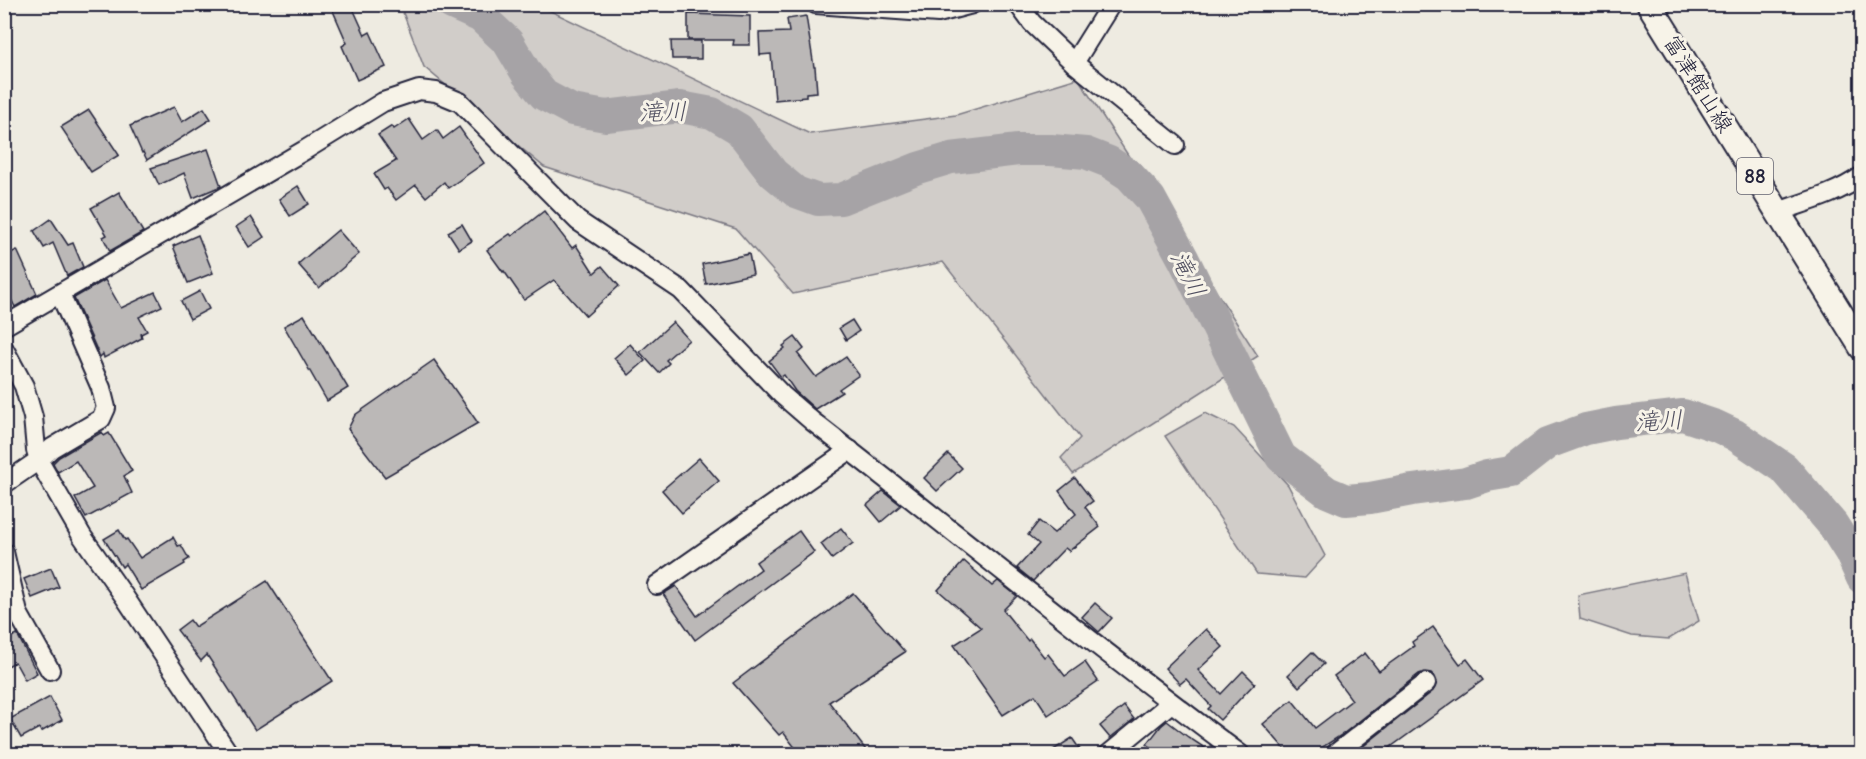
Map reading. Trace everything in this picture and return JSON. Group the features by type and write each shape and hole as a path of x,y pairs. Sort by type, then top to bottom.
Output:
{"main road":[{"name":"富津館山線","path":"1649,4 1862,348"}],"street":[{"path":"816,4 938,13 972,4"},
{"path":"1018,4 1032,23 1074,63 1175,145"},
{"path":"1074,63 1111,4"},
{"path":"4,326 305,150 382,102 419,90 436,92 460,102 578,221 681,290 782,395 1042,603 1240,754"},
{"path":"1777,212 1813,200 1852,183 1862,176"},
{"path":"4,484 52,448 101,419 106,408 101,388 60,294"},
{"path":"4,349 24,386 33,417 39,460 82,536 229,754"},
{"path":"657,585 850,450"},
{"path":"4,552 10,608 18,613 50,670"},
{"path":"1335,754 1426,683"},
{"path":"1109,754 1171,703"}],"shaded area":[{"path":"400,5 538,5 810,134 956,115 1078,78 1258,356 1073,474 1061,458 1080,438 943,262 793,294 736,229 544,167 424,67"},
{"path":"1205,413 1234,427 1288,485 1325,556 1305,578 1257,574 1165,436"},
{"path":"1685,573 1699,621 1669,639 1632,636 1580,619 1578,595"}],"building":[{"path":"330,4 351,4 365,35 370,32 386,67 357,80 342,46 347,43"},
{"path":"688,14 750,16 750,45 733,45 734,40 688,40"},
{"path":"806,16 817,92 806,93 806,97 775,100 771,54 760,55 759,33 789,32 787,19"},
{"path":"671,41 701,41 701,59 672,59"},
{"path":"174,107 182,122 204,108 211,119 147,160 130,126"},
{"path":"89,110 119,155 91,172 61,127"},
{"path":"409,119 423,140 437,130 443,139 459,127 484,163 448,188 444,182 426,197 416,185 396,200 387,188 384,190 374,174 396,161 378,135 392,126 394,129"},
{"path":"208,149 221,186 193,198 184,173 159,185 151,168"},
{"path":"298,186 309,204 290,216 279,199"},
{"path":"119,192 143,232 110,251 103,237 107,235 91,208"},
{"path":"544,211 572,248 576,245 594,273 602,266 619,286 586,316 554,280 524,300 487,250 510,234 512,236"},
{"path":"251,217 264,237 249,247 236,227"},
{"path":"51,219 68,245 73,243 83,267 67,276 53,243 44,248 34,231"},
{"path":"462,224 472,241 459,249 448,232"},
{"path":"338,230 359,254 319,288 298,264"},
{"path":"198,235 213,273 188,283 173,246"},
{"path":"17,250 37,294 15,307 4,285 4,256"},
{"path":"749,254 753,274 706,284 702,264"},
{"path":"105,280 121,308 155,292 162,306 139,317 147,331 141,334 142,338 104,358 103,354 100,357 74,298"},
{"path":"200,291 209,309 190,319 181,301"},
{"path":"304,315 348,388 327,401 284,326"},
{"path":"852,320 859,331 846,340 839,328"},
{"path":"673,322 689,340 666,360 669,363 659,373 640,352"},
{"path":"795,337 804,349 798,354 816,377 846,357 859,375 839,389 842,392 815,409 795,391 784,375 781,377 769,361"},
{"path":"630,344 645,361 629,375 614,358"},
{"path":"434,360 478,423 385,477 348,429 355,415"},
{"path":"102,432 104,436 109,433 132,471 124,476 132,493 86,518 75,498 93,488 76,461 58,472 53,463 59,457"},
{"path":"948,454 962,468 937,491 924,478"},
{"path":"699,458 719,481 682,513 662,490"},
{"path":"1075,478 1093,501 1085,507 1100,527 1069,551 1065,548 1033,581 1017,568 1039,544 1028,535 1039,521 1054,533 1076,514 1059,491"},
{"path":"883,491 901,505 881,522 867,505"},
{"path":"841,528 853,543 832,559 821,544"},
{"path":"119,530 140,558 173,537 189,559 184,562 185,564 141,590 125,564 122,567 104,539"},
{"path":"799,531 814,552 695,640 663,594 676,586 697,616 761,569 756,562"},
{"path":"964,561 992,586 998,581 1017,596 1003,610 1028,641 1030,639 1044,657 1048,654 1065,676 1085,662 1098,681 1048,715 1035,695 1003,715 954,645 981,628 938,590"},
{"path":"51,568 59,587 32,598 24,579"},
{"path":"267,581 332,681 255,730 207,655 201,661 177,630 190,620 195,627"},
{"path":"853,593 905,652 829,702 869,754 800,754 783,732 779,735 733,683"},
{"path":"1095,603 1112,618 1099,632 1082,617"},
{"path":"1433,627 1460,664 1467,659 1483,680 1381,754 1357,754 1356,752 1433,691 1437,682 1431,673 1419,674 1343,734 1312,754 1289,754 1263,724 1292,700 1315,728 1352,700 1334,676 1365,653 1379,671 1414,646 1412,642"},
{"path":"1206,629 1223,647 1198,670 1221,694 1243,671 1255,683 1220,720 1208,709 1211,706 1186,679 1180,684 1165,668"},
{"path":"17,634 37,673 25,680 15,662 4,668 4,641"},
{"path":"1312,652 1324,664 1299,687 1288,675"},
{"path":"50,697 62,720 41,732 39,728 21,738 10,719"},
{"path":"1124,706 1134,719 1110,738 1100,726"},
{"path":"1167,721 1214,754 1161,754 1147,744"},
{"path":"1072,738 1083,754 1047,754"}],"waterway":[{"name":"滝川","path":"452,4 481,17 508,42 527,74 544,95 572,110 606,116 680,107 712,113 739,129 773,173 796,192 818,200 841,199 918,168 951,158 1018,150 1051,150 1086,153 1109,162 1129,175 1150,198 1184,260 1281,457 1327,492 1346,500 1466,483 1487,476 1511,472 1548,443 1586,429 1683,415 1735,435 1784,468 1833,525 1850,552 1862,578"}]}
